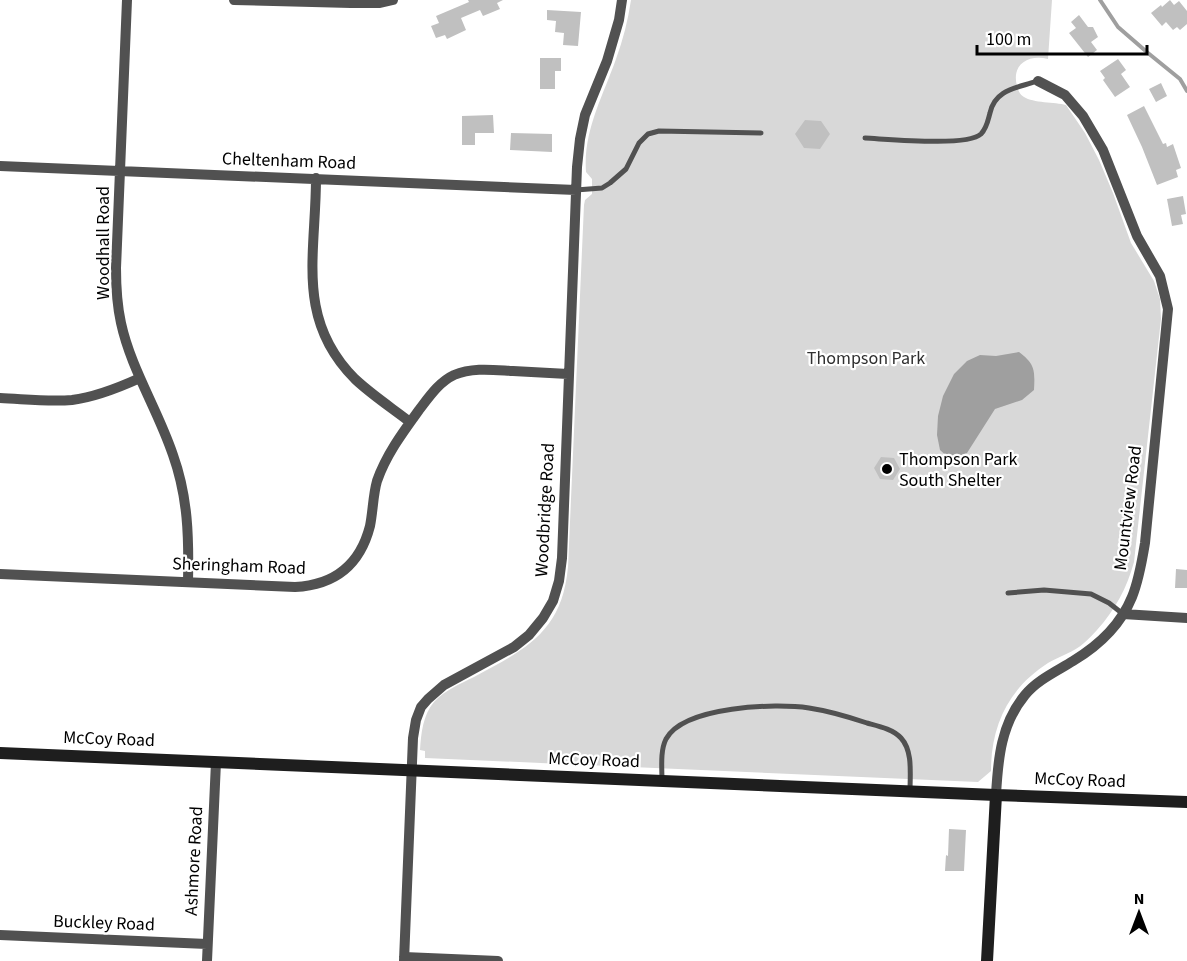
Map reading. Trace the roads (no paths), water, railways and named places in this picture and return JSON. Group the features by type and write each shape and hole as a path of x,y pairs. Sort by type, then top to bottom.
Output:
{"main road":[{"name":"McCoy Road","path":"0,753 1187,802"},
{"name":"Mountview Road","path":"987,961 996,795"}],"street":[{"name":"Woodhall Road","path":"127,0 116,292 125,339 173,454 180,479 187,510 188,582"},
{"path":"234,0 380,3 393,0"},
{"name":"Woodbridge Road","path":"404,959 413,738 421,707 444,685 514,646 529,635 553,601 559,581 562,558 568,374 580,140 585,115 607,61 619,20 622,0"},
{"name":"Mountview Road","path":"996,795 1002,742 1008,722 1019,703 1032,688 1093,647 1108,633 1123,614 1132,596 1141,568 1145,543 1168,309 1160,276 1137,236 1103,150 1083,116 1065,95 1038,81"},
{"name":"Cheltenham Road","path":"0,166 576,189"},
{"path":"316,178 312,288 320,326 330,348 356,380 410,422"},
{"name":"Sheringham Road","path":"0,574 295,587 316,585 336,577 357,558 370,525 377,483 384,462 410,422 438,386 453,376 469,371 568,374"},
{"path":"0,398 73,400 119,388 140,378"},
{"path":"1123,614 1187,618"},
{"name":"Ashmore Road","path":"207,961 216,762"},
{"name":"Buckley Road","path":"0,935 207,944"},
{"path":"404,959 498,961"}],"lane":[{"path":"865,138 955,141 972,139 979,136 985,129 992,104 998,96 1038,81"},
{"path":"576,189 602,188 618,177 626,169 639,143 648,134 659,131 761,133"},
{"path":"1008,593 1044,590 1091,594 1109,603 1123,614"},
{"path":"662,781 664,745 666,739 679,726 697,717 725,711 751,706 781,705 837,714 885,728 899,735 905,744 910,762 910,791"}],"waterway":[{"path":"1100,0 1118,27 1180,79 1187,91"}],"place":[{"name":"Thompson Park South Shelter","path":"887,469"}],"park label":[{"name":"Thompson Park","path":"866,358"}]}
